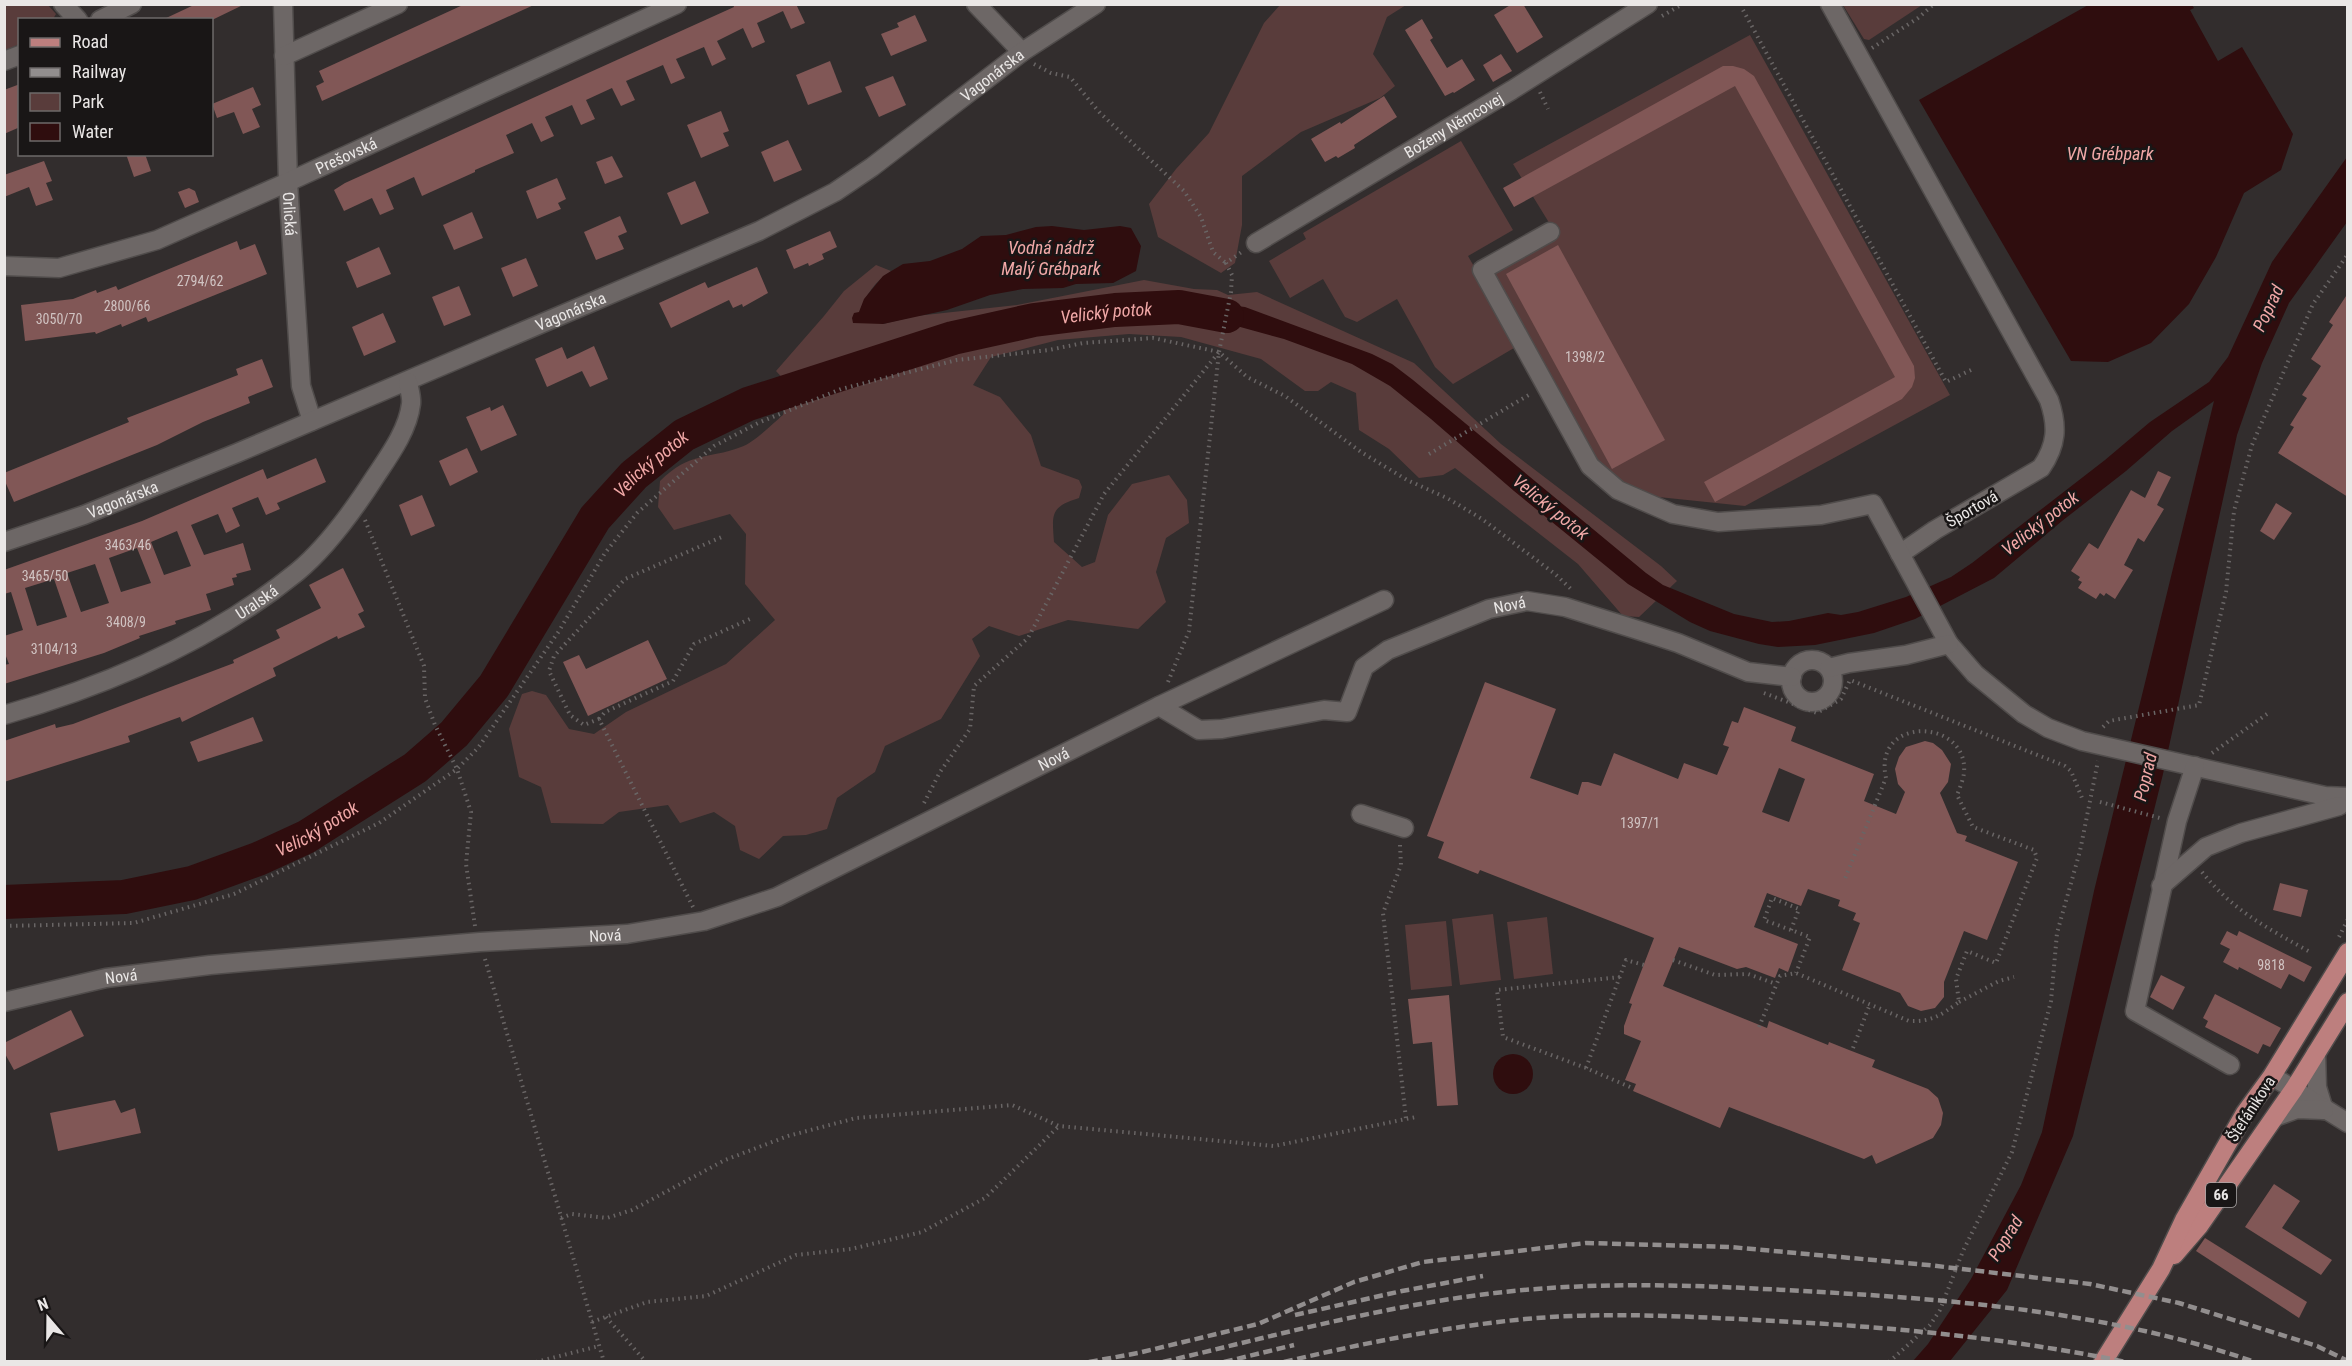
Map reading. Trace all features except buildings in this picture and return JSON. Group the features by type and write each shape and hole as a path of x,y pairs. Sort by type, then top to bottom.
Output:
{"main road":[{"name":"Štefánikova","path":"2103,1362 2161,1269 2184,1220 2245,1113 2272,1076 2348,952"},
{"name":"Štefánikova","path":"2161,1269 2199,1226 2294,1089 2348,1002"}],"street":[{"path":"63,4 76,18"},
{"path":"104,18 132,4"},
{"name":"Orlická","path":"283,4 288,182 301,386 312,421"},
{"path":"284,56 398,4"},
{"name":"Prešovská","path":"4,266 59,268 157,240 677,4"},
{"path":"975,4 1025,56"},
{"name":"Vagonárska","path":"4,542 84,515 408,382 802,211 872,167 1096,4"},
{"name":"Boženy Němcovej","path":"1256,243 1512,90 1648,4"},
{"name":"Športová","path":"1830,4 2049,400 2056,429 2049,456 2040,468 1935,530 1900,554"},
{"path":"4,62 18,56"},
{"path":"1550,232 1482,270 1590,466 1618,489 1673,514 1718,522 1821,515 1872,504 1949,644 1975,674 2024,714 2063,735 2103,750 2191,765 2340,803"},
{"name":"Uralská","path":"4,716 116,676 195,641 253,605 299,571 358,503 387,459 405,423 412,402 408,382"},
{"name":"Nová","path":"4,1002 106,978 210,965 480,942 627,934 704,921 777,897 1159,706 1384,600"},
{"name":"Nová","path":"1159,706 1199,730 1222,729 1324,710 1347,712 1364,667 1388,650 1490,609 1527,601 1565,607 1632,628 1678,643 1748,672 1792,677"},
{"path":"1829,669 1949,644"},
{"path":"1810,660 1824,664 1833,676 1832,689 1822,699 1809,701 1797,695 1792,677 1798,666 1810,660"},
{"path":"2191,765 2161,886 2135,1011 2230,1065"},
{"path":"2161,886 2206,848 2241,833 2340,803"},
{"path":"1361,813 1402,834"},
{"path":"2316,1053 2317,1087 2325,1110"},
{"path":"2272,1076 2348,1123"},
{"path":"2275,1117 2297,1109 2325,1110"}],"path":[{"path":"1859,57 1918,18 1934,4"},
{"path":"1743,10 1946,382 1971,370"},
{"path":"1025,56 1051,73 1070,77 1100,113 1161,167 1192,201 1213,252 1226,263 1232,275 1231,292 1219,352 1189,631 1166,686"},
{"path":"1226,263 1256,243"},
{"path":"2109,721 2199,705 2226,592 2234,511 2252,445 2313,304 2348,254"},
{"path":"4,926 134,923 234,894 379,823 458,769 478,748 559,631 605,553 637,513 714,447 758,423 841,389 957,360 1049,350 1083,343 1153,338 1219,352 1247,377 1285,396 1361,452 1407,480 1447,498 1482,519 1572,589"},
{"path":"919,813 940,772 970,729 974,686 1028,638 1104,494 1219,352"},
{"path":"1429,454 1545,385"},
{"path":"358,503 424,666 425,698 435,725 458,769 471,812 466,864 475,929 604,1362"},
{"path":"724,536 625,579 554,656 549,671 570,715 584,725 599,719 605,712 673,681 694,644 750,619"},
{"path":"1754,689 1817,713 1841,699 1850,680 2065,766 2071,771 2082,798"},
{"path":"2226,742 2267,714"},
{"path":"599,719 694,908"},
{"path":"1844,881 1887,778 1884,766 1887,751 1899,738 1913,732 1927,730 1942,735 1953,744 1960,755 1965,770 1957,795 1973,827 2034,850 2037,858 1996,963 1967,951 1956,979 1959,1002"},
{"path":"1889,1362 1930,1325 1940,1310 1963,1251 2012,1152 2051,1001 2057,933 2080,850 2103,750"},
{"path":"2100,802 2160,818"},
{"path":"1402,834 1401,865 1383,913 1406,1119"},
{"path":"2192,860 2218,893 2258,923 2312,953"},
{"path":"1791,930 1799,909 1772,898 1764,920 1791,930 1810,937 1796,973"},
{"path":"682,910 704,905"},
{"path":"1586,1068 1626,960 1644,965"},
{"path":"1673,960 1715,975 1748,974 1776,984"},
{"path":"1759,1028 1780,976 1796,973 1909,1021 1926,1021 1941,1015 1959,1002 1999,981 2014,977"},
{"path":"1620,977 1497,990 1503,1037 1630,1087"},
{"path":"1853,1048 1870,1004"},
{"path":"561,1218 573,1214 607,1218 632,1210 725,1160 788,1136 856,1118 1012,1105 1059,1126 1274,1146 1416,1117"},
{"path":"592,1322 646,1302 706,1296 796,1255 851,1249 922,1232 985,1198 1059,1126"},
{"path":"606,1317 646,1362"},
{"path":"536,1362 600,1346"}],"green space":[{"path":"4,5 48,5 56,14 54,18 18,18 18,44 5,51"},
{"path":"1280,5 1406,5 1387,17 1373,54 1395,86 1380,98 1301,132 1242,176 1242,225 1235,263 1221,273 1158,237 1149,204 1176,169 1209,133 1264,23"},
{"path":"1843,5 1922,5 1869,40 1864,39"},
{"path":"1750,35 1950,395 1745,506 1639,495 1607,479 1491,275 1556,234 1513,164"},
{"path":"1461,141 1513,230 1468,256 1519,345 1453,384 1435,367 1397,299 1357,322 1345,317 1323,279 1290,298 1269,261 1306,239 1303,233"},
{"path":"876,265 891,271 872,289 859,313 883,324 916,316 1017,305 1144,280 1194,289 1217,290 1228,295 1257,292 1414,363 1501,444 1661,566 1677,581 1639,617 1623,616 1578,564 1455,468 1443,475 1419,478 1389,449 1359,430 1356,393 1331,382 1318,391 1305,391 1261,359 1181,337 1129,334 1058,340 991,357 973,385 1000,397 1031,435 1041,466 1079,480 1082,487 1079,498 1058,508 1053,518 1053,525 1054,542 1082,567 1095,562 1108,515 1132,484 1169,475 1187,500 1189,523 1166,538 1156,572 1166,602 1138,629 1068,620 1019,636 989,626 972,639 980,656 941,719 885,746 875,772 837,798 827,829 806,835 783,836 759,859 740,850 735,826 714,812 680,823 668,805 619,812 603,824 551,823 541,787 519,777 509,729 522,694 532,691 546,695 569,729 594,734 626,712 726,664 775,620 745,584 746,534 730,514 674,530 658,507 660,481 671,471 690,460 746,445 783,415 788,384 776,371 844,291"},
{"path":"1493,914 1501,980 1460,985 1452,919"},
{"path":"1547,917 1553,974 1514,979 1507,922"},
{"path":"1446,921 1452,986 1411,990 1405,925"}],"water":[{"name":"VN Grébpark","path":"2090,4 2192,5 2194,8 2190,10 2218,61 2242,47 2293,134 2281,170 2244,193 2216,257 2189,304 2151,343 2108,362 2071,361 1919,100"},
{"name":"Poprad","path":"2347,157 2347,222 2289,303 2262,363 2237,435 2163,774 2073,1136 2007,1290 1950,1361 1913,1361 1928,1344 1971,1279 2021,1185 2042,1132 2094,891 2214,401 2172,431 1994,578 1915,619 1874,633 1815,645 1778,647 1710,631 1690,622 1628,584 1390,386 1352,364 1284,339 1233,325 1179,318 1180,302 1245,307 1372,354 1392,364 1663,585 1734,614 1772,622 1828,613 1841,615 1906,597 1951,577 2105,460 2150,422 2209,382 2228,357 2272,262"},
{"name":"Vodná nádrž Malý Grébpark","path":"1052,226 1084,230 1120,226 1131,228 1141,246 1136,271 1113,283 1023,289 990,295 947,310 883,324 853,323 854,313 859,312 864,299 883,276 903,264 930,261 962,249 981,236 1006,235 1036,227"},
{"path":"1513,1054 1521,1055 1527,1060 1532,1066 1532,1082 1527,1088 1521,1093 1513,1094 1505,1093 1499,1088 1494,1082 1493,1074 1494,1066 1499,1060 1505,1055"}],"waterway":[{"name":"Velický potok","path":"4,902 124,897 192,883 258,859 306,837 415,768 454,734 494,686 595,518 634,475 684,435 748,404 953,338 1034,320 1115,310 1179,307 1227,316"}],"railway":[{"path":"1089,1362 1138,1353 1258,1324 1354,1282 1423,1262 1586,1243 1730,1247 1928,1265 2090,1284 2179,1303 2317,1346 2348,1361"},
{"path":"1295,1315 1483,1276"},
{"path":"1163,1362 1328,1323 1453,1299 1533,1289 1648,1285 1858,1294 2031,1311 2144,1331 2255,1362"},
{"path":"1284,1362 1374,1342 1464,1326 1525,1319 1612,1315 1670,1316 1896,1329 1988,1339 2126,1362"},
{"path":"1224,1362 1294,1345"}]}
